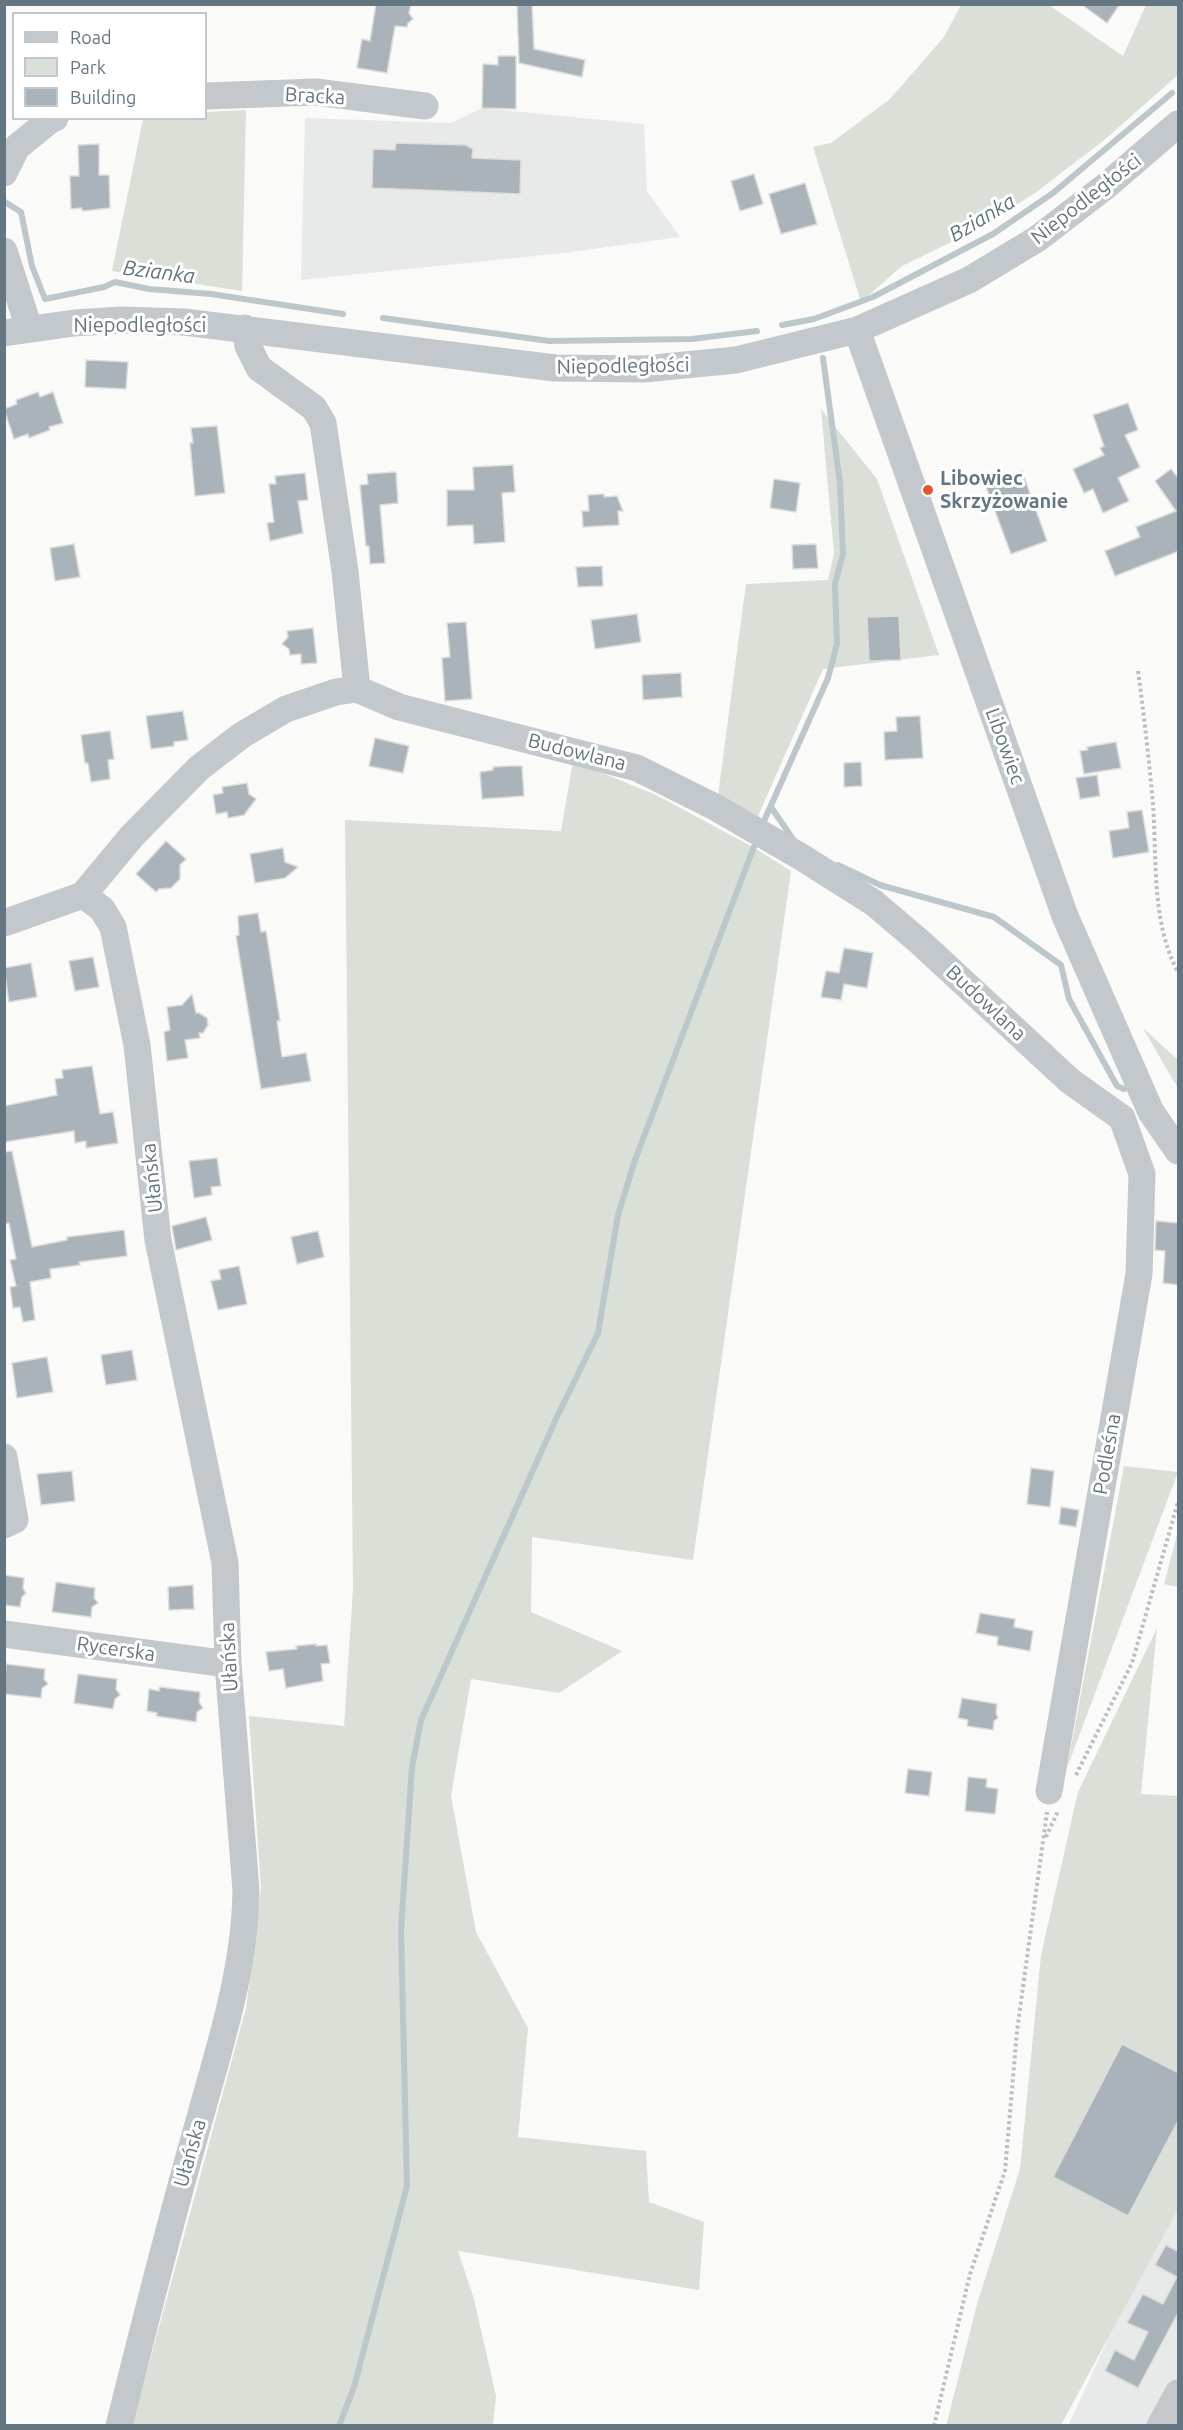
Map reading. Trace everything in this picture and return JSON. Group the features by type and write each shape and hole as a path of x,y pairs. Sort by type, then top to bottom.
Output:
{"street":[{"name":"Bracka","path":"207,96 316,92 425,106"},
{"path":"4,173 17,147 51,120"},
{"name":"Niepodległości","path":"17,331 122,320 184,322 555,368 666,368 736,360 793,348 857,330 969,280 1037,239 1106,186 1179,124"},
{"path":"4,251 17,331"},
{"path":"4,923 83,895 132,836 199,768 242,735 286,709 336,692 357,689 345,571 323,423 314,408 259,368 248,346 245,328"},
{"name":"Libowiec","path":"857,330 1065,916 1150,1112 1179,1151"},
{"name":"Budowlana","path":"357,689 399,707 637,768 715,807 803,858 873,903 921,943 1071,1081 1122,1118"},
{"name":"Ułańska","path":"83,895 102,909 113,927 137,1045 158,1240 225,1563 228,1664 246,1890 246,1920 240,1970 161,2256 119,2426"},
{"path":"1122,1118 1140,1117 1150,1112"},
{"name":"Podleśna","path":"1054,1800 1139,1274 1142,1174 1122,1118"},
{"path":"4,1456 15,1520 4,1525"},
{"name":"Rycerska","path":"4,1634 228,1664"},
{"path":"1160,2426 1179,2393"}],"path":[{"path":"1138,671 1152,794 1158,890 1164,935 1179,972"},
{"path":"1075,1778 1132,1663 1179,1502"},
{"path":"1044,1840 1054,1800"},
{"path":"934,2426 970,2274 1005,2170 1017,2031 1044,1840 1054,1800"}],"shaded area":[{"path":"482,108 644,124 647,191 680,237 564,253 301,280 305,118 451,123"},
{"path":"1178,2208 1178,2425 1068,2426 1120,2313"}],"green space":[{"path":"961,5 1049,5 1123,56 1146,5 1178,5 1178,75 1103,141 1035,193 978,229 902,266 861,302 813,147 831,143 890,99 944,37"},
{"path":"246,110 242,291 112,271 143,120 207,120 207,112"},
{"path":"821,409 877,479 939,655 823,669 758,816 718,795 746,584 828,580 834,554"},
{"path":"573,761 656,795 753,847 791,871 693,1560 532,1537 531,1612 622,1651 559,1693 471,1679 451,1796 476,1932 528,2028 518,2137 646,2151 649,2202 704,2222 699,2290 458,2251 474,2299 496,2396 493,2425 132,2426 246,2008 261,1889 249,1716 344,1726 353,1589 345,820 561,831"},
{"path":"1143,1028 1178,1060 1178,1088 1173,1080"},
{"path":"1124,1466 1178,1472 1067,1768"},
{"path":"1178,1531 1178,1587 1164,1584"},
{"path":"1157,1628 1141,1794 1178,1796 1178,2209 1061,2425 946,2426 977,2304 1020,2169 1041,1955 1078,1792"}],"building":[{"path":"376,4 411,4 409,13 413,19 407,27 395,26 387,73 357,68 362,39 370,41"},
{"path":"517,4 532,4 534,49 585,60 582,77 519,63"},
{"path":"1081,4 1120,4 1107,23"},
{"path":"498,56 516,56 516,109 482,108 483,64 498,65"},
{"path":"396,143 466,145 473,149 472,158 521,160 520,194 372,188 373,149 395,150"},
{"path":"99,144 99,175 109,175 110,208 82,211 82,208 71,209 70,176 79,176 78,145"},
{"path":"754,174 763,204 740,211 731,181"},
{"path":"805,183 817,224 781,234 769,194"},
{"path":"86,360 128,362 126,389 85,387"},
{"path":"38,392 40,397 53,392 63,423 49,427 50,430 29,438 28,434 14,439 4,409 17,404 16,400"},
{"path":"1128,403 1138,430 1125,435 1140,467 1118,478 1129,501 1103,513 1093,489 1084,493 1073,469 1104,455 1100,448 1104,446 1093,415"},
{"path":"217,426 225,493 195,496 190,443 193,443 191,428"},
{"path":"513,465 515,492 502,493 505,542 474,544 473,525 447,526 447,490 474,490 473,467"},
{"path":"1171,469 1179,479 1179,551 1115,576 1105,551 1140,537 1136,527 1176,511 1155,481"},
{"path":"1022,471 1047,541 1011,554 985,484"},
{"path":"396,472 398,503 380,505 385,563 370,564 360,485 368,484 367,474"},
{"path":"305,473 308,500 298,501 303,533 270,541 267,523 274,522 269,484 276,484 275,476"},
{"path":"774,479 800,483 796,512 770,508"},
{"path":"604,494 604,497 617,496 623,511 618,511 619,525 583,527 582,511 589,511 588,495"},
{"path":"74,544 80,577 55,581 50,548"},
{"path":"816,544 818,568 793,569 792,545"},
{"path":"602,566 603,586 578,587 576,567"},
{"path":"637,614 641,642 595,649 591,620"},
{"path":"899,616 901,660 869,661 867,617"},
{"path":"466,622 472,699 445,701 442,658 450,657 447,623"},
{"path":"313,628 317,663 301,664 301,654 290,655 289,649 282,644 288,637 287,631"},
{"path":"681,673 682,697 643,700 642,675"},
{"path":"183,711 188,740 174,742 174,746 151,749 146,716"},
{"path":"920,716 923,758 885,760 884,732 897,731 896,717"},
{"path":"110,731 114,759 108,760 110,779 91,782 88,763 85,763 81,735"},
{"path":"375,738 409,746 403,773 369,766"},
{"path":"1116,742 1121,768 1084,774 1080,751 1088,750 1087,747"},
{"path":"861,762 862,786 844,787 844,763"},
{"path":"522,766 524,796 482,799 480,772 493,770 493,767"},
{"path":"1097,775 1100,796 1080,799 1076,778"},
{"path":"247,783 249,794 256,799 244,815 228,818 227,812 216,814 213,795 223,793 222,787"},
{"path":"1142,810 1149,852 1113,858 1109,831 1129,828 1127,812"},
{"path":"166,841 186,859 180,865 180,879 171,888 159,889 156,892 136,874"},
{"path":"283,848 285,862 298,867 285,878 255,883 250,854"},
{"path":"258,913 261,932 266,931 280,1021 277,1021 282,1057 306,1053 311,1081 261,1089 236,936 239,935 238,916"},
{"path":"844,948 873,953 867,988 844,984 841,1000 821,997 826,971 839,973"},
{"path":"93,957 99,987 75,991 69,961"},
{"path":"31,963 37,997 9,1002 4,968"},
{"path":"192,994 196,1013 207,1018 208,1025 203,1033 199,1033 200,1038 185,1040 188,1058 167,1061 164,1032 170,1030 167,1007 182,1005"},
{"path":"92,1066 100,1114 113,1112 118,1143 86,1148 86,1141 75,1143 74,1131 4,1142 4,1106 57,1095 55,1079 63,1078 62,1070"},
{"path":"12,1151 32,1247 67,1240 67,1237 124,1230 127,1256 79,1262 80,1265 50,1269 51,1278 30,1282 35,1320 23,1322 20,1307 13,1308 10,1287 16,1286 10,1260 16,1259 9,1223 4,1224 4,1152"},
{"path":"217,1158 221,1186 211,1187 212,1195 194,1198 189,1161"},
{"path":"206,1217 212,1240 176,1250 172,1226"},
{"path":"1156,1221 1179,1223 1179,1285 1163,1283 1165,1251 1155,1250"},
{"path":"318,1231 324,1257 297,1264 291,1237"},
{"path":"239,1266 247,1304 218,1310 211,1281 221,1279 219,1270"},
{"path":"132,1350 137,1380 106,1385 101,1355"},
{"path":"47,1357 53,1392 17,1398 12,1363"},
{"path":"1031,1468 1054,1471 1050,1507 1027,1504"},
{"path":"72,1471 75,1501 41,1505 37,1474"},
{"path":"1061,1507 1079,1510 1076,1527 1059,1524"},
{"path":"4,1575 24,1578 23,1588 26,1593 22,1597 20,1607 4,1605"},
{"path":"56,1582 95,1588 94,1598 98,1603 92,1607 91,1617 52,1612"},
{"path":"193,1585 194,1609 169,1610 168,1587"},
{"path":"980,1613 1015,1619 1014,1627 1033,1631 1030,1651 997,1645 998,1637 976,1633"},
{"path":"316,1644 316,1646 327,1645 330,1663 321,1664 323,1681 286,1688 283,1669 269,1671 266,1652 297,1649 296,1646"},
{"path":"6,1664 45,1669 44,1679 48,1684 42,1688 41,1698 4,1694"},
{"path":"78,1674 117,1679 116,1689 120,1695 115,1699 113,1709 74,1703"},
{"path":"160,1687 200,1692 199,1702 203,1708 197,1712 196,1722 156,1716 157,1713 147,1711 149,1689 159,1691"},
{"path":"962,1698 997,1704 998,1718 994,1721 993,1730 967,1726 968,1720 958,1718"},
{"path":"908,1769 932,1772 929,1796 905,1793"},
{"path":"968,1777 987,1779 986,1787 998,1789 995,1814 965,1811"},
{"path":"1122,2044 1179,2073 1179,2119 1128,2216 1053,2177"},
{"path":"1166,2245 1179,2252 1179,2311 1138,2388 1105,2371 1115,2350 1134,2360 1148,2332 1127,2323 1143,2294 1163,2304 1177,2277 1155,2265"}],"waterway":[{"name":"Bzianka","path":"782,325 814,319 873,297 993,234 1053,193 1172,93"},
{"name":"Bzianka","path":"5,202 21,212 32,266 45,299 104,287 115,282 149,289 211,294 343,314"},
{"name":"Bzianka","path":"383,318 549,341 692,339 757,331"},
{"path":"764,821 828,678 837,644 835,584 843,554 840,483 823,358"},
{"path":"771,807 795,842"},
{"path":"339,2426 354,2387 407,2186 401,1930 412,1767 421,1720 556,1419 598,1333 618,1215 635,1160 755,844"},
{"path":"838,865 880,885 994,917 1061,965 1069,999 1117,1086 1124,1089"}],"place":[{"name":"Libowiec Skrzyżowanie","path":"928,490"}]}
